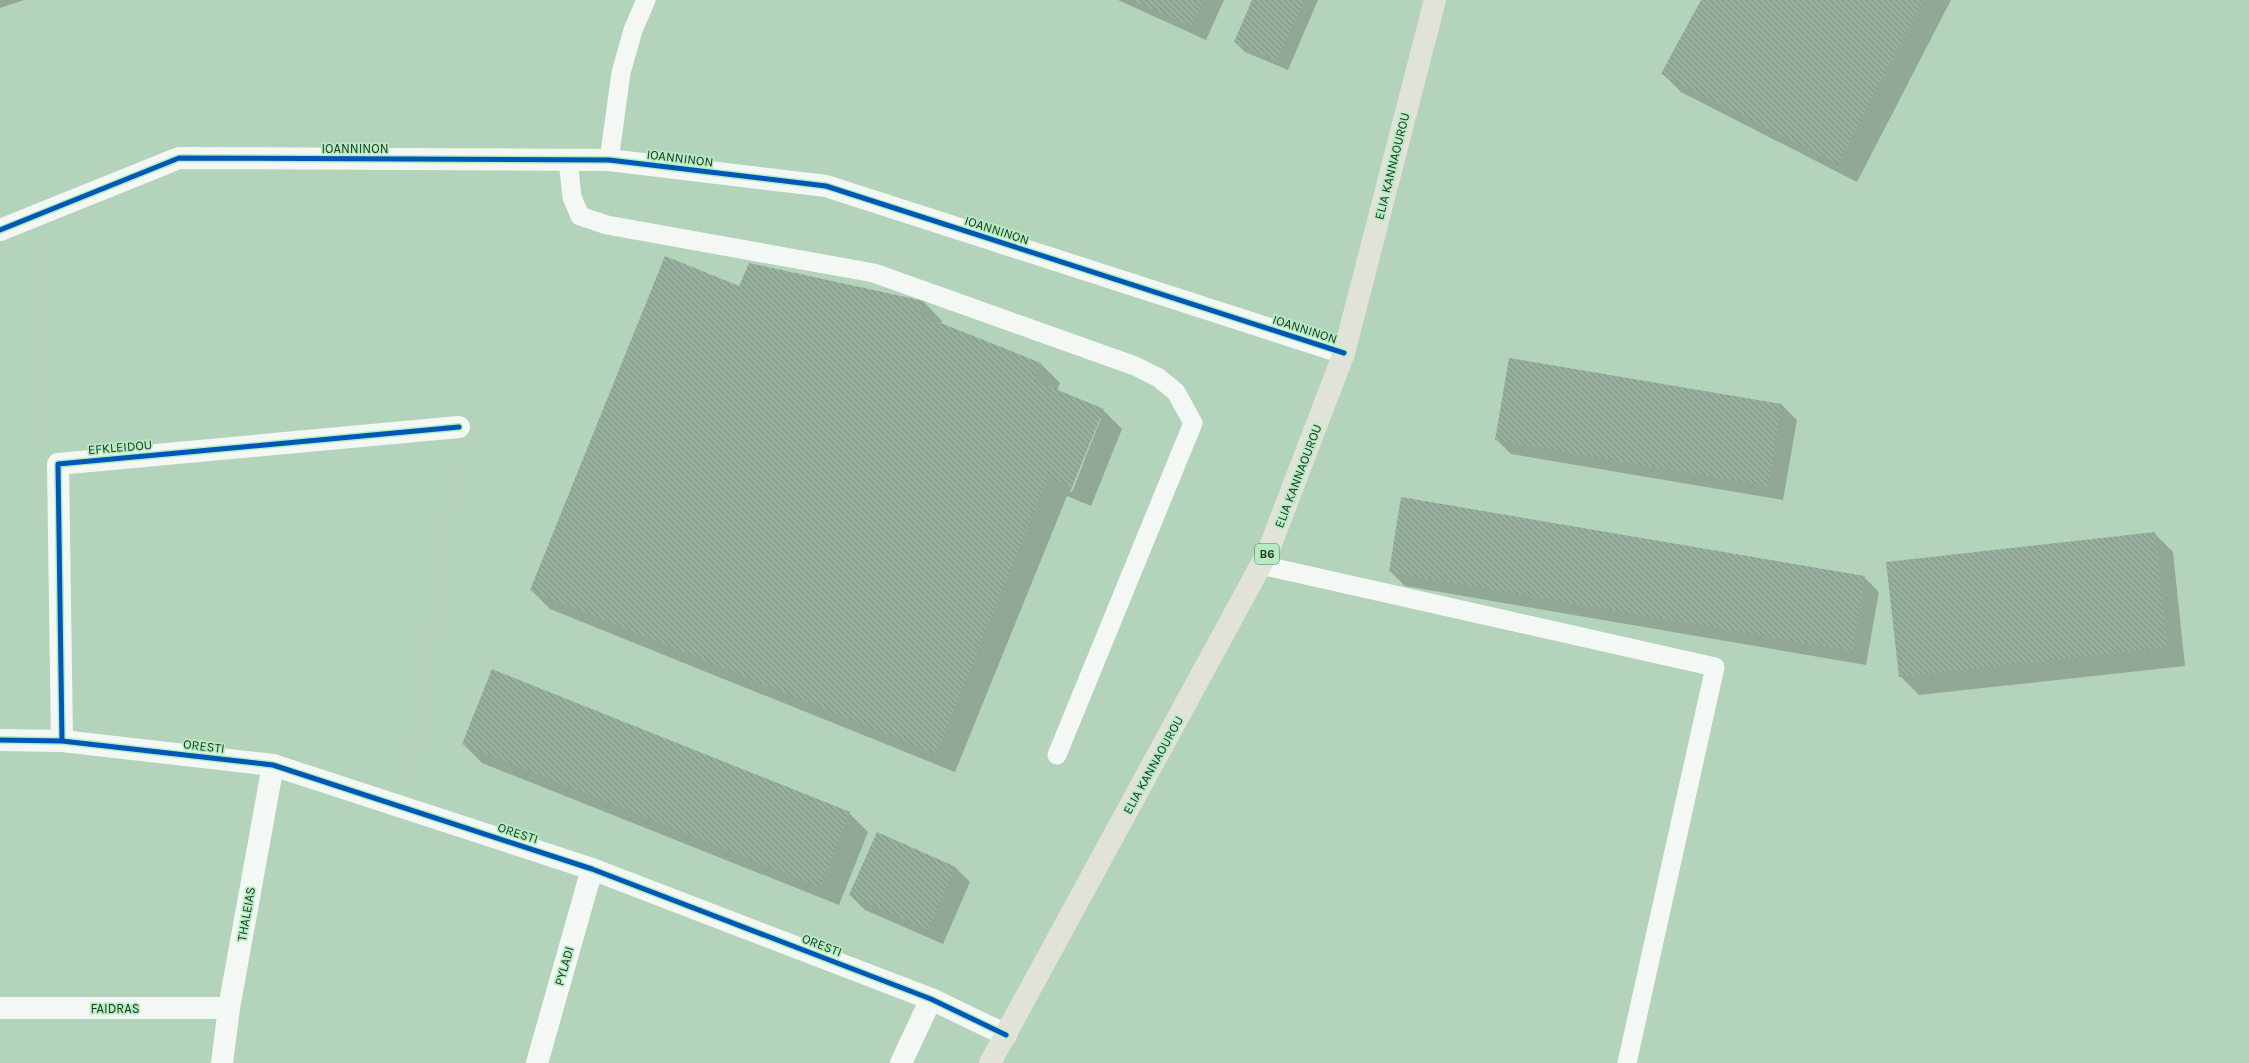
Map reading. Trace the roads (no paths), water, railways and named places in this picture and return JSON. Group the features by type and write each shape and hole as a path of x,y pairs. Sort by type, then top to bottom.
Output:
{"main road":[{"name":"ELIA KANNAOUROU","path":"990,1063 1268,552 1344,353 1435,0"}],"street":[{"name":"IOANNINON","path":"0,230 39,213 179,158 609,160 826,186 1344,353"},
{"name":"EFKLEIDOU","path":"62,741 58,464 459,427"},
{"name":"ORESTI","path":"0,740 62,741 273,765 592,869 931,999 1006,1035"},
{"name":"THALEIAS","path":"222,1063 229,1008 273,765"},
{"name":"PYLADI","path":"537,1063 592,869"},
{"path":"902,1063 931,999"},
{"name":"FAIDRAS","path":"0,1008 229,1008"}],"lane":[{"path":"609,160 621,73 633,30 646,0"},
{"path":"568,160 572,197 580,216 607,225 874,273 1135,366 1159,378 1176,392 1193,423 1057,755"},
{"path":"1261,565 1715,667 1627,1063"}]}
